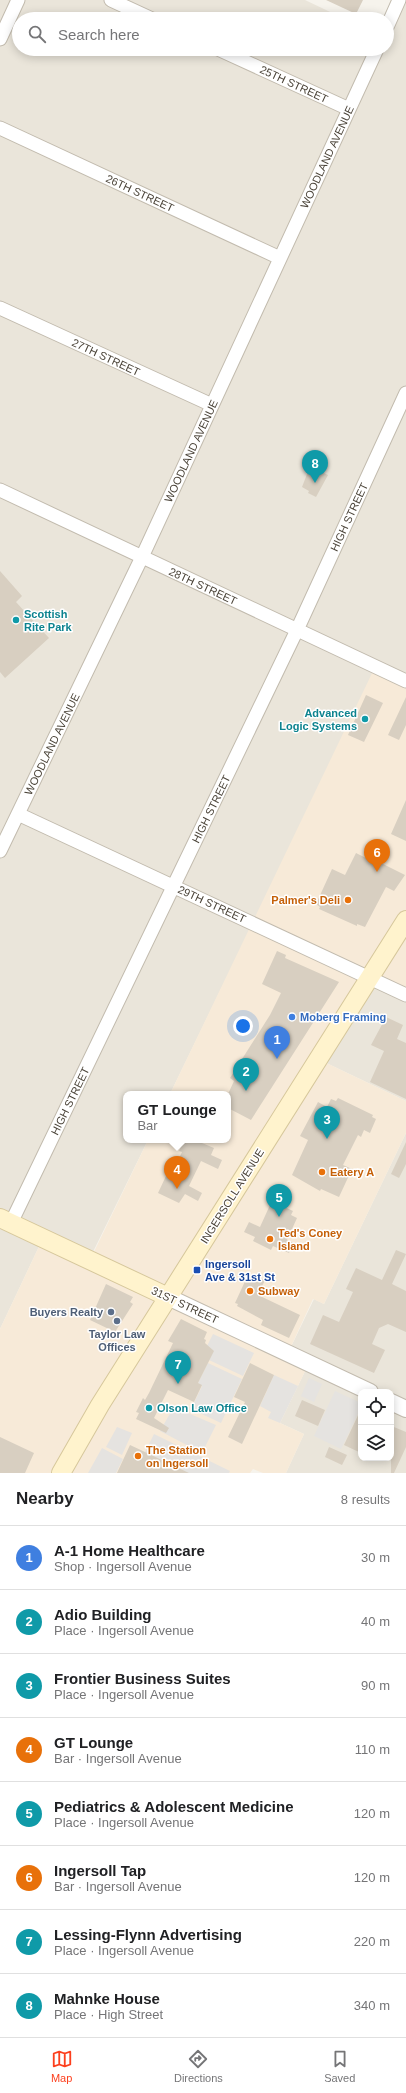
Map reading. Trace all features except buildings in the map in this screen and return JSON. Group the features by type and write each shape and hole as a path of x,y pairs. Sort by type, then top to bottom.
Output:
{"main road":[{"name":"INGERSOLL AVENUE","path":"61,1473 82,1433 406,920"},
{"name":"31ST STREET","path":"6,1221 168,1297"}],"street":[{"path":"12,12 18,0"},
{"path":"111,0 137,12"},
{"path":"394,12 400,0"},
{"path":"0,39 12,13"},
{"name":"25TH STREET","path":"233,56 349,109"},
{"name":"WOODLAND AVENUE","path":"0,851 142,556 374,56"},
{"name":"26TH STREET","path":"0,128 280,258"},
{"name":"27TH STREET","path":"0,308 212,405"},
{"name":"HIGH STREET","path":"6,1221 174,886 297,630 406,393"},
{"name":"28TH STREET","path":"0,490 406,682"},
{"name":"29TH STREET","path":"18,814 406,995"},
{"name":"31ST STREET","path":"168,1297 364,1389"},
{"path":"394,1403 406,1409"}],"shaded area":[{"path":"0,0 305,0 330,12 12,12 12,56 394,56 394,12 399,0 406,0 406,681 253,923 171,1091 123,1091 123,1143 147,1143 89,1260 43,1238 0,1329"},
{"path":"375,667 406,681 406,995 369,978 318,1059 406,1101 406,1133 324,1304 313,1299 288,1353 309,1363 280,1423 304,1434 286,1473 263,1473 253,1469 250,1473 0,1473 0,1329 43,1238 90,1260 147,1143 231,1143 231,1091 171,1091"},
{"path":"369,978 406,995 406,1101 318,1059"},
{"path":"406,1133 406,1473 286,1473 304,1434 280,1423 309,1363 288,1353 314,1299 324,1304"},
{"path":"213,1334 254,1353 243,1376 209,1360 210,1347 207,1346"},
{"path":"208,1363 242,1379 221,1423 191,1409 202,1386 198,1383"},
{"path":"274,1375 298,1386 280,1423 268,1418 271,1412 260,1406"},
{"path":"309,1378 322,1384 314,1402 301,1396"},
{"path":"335,1391 358,1402 358,1413 341,1449 314,1436"},
{"path":"176,1408 216,1425 202,1453 160,1431 172,1410"},
{"path":"117,1427 132,1433 122,1455 106,1447"},
{"path":"154,1434 230,1471 229,1473 183,1473 145,1452"},
{"path":"102,1448 123,1459 116,1473 88,1473"}],"place":[{"name":"Mahnke House","path":"315,483"},
{"name":"Scottish Rite Park","path":"16,620"},
{"name":"Advanced Logic Systems","path":"365,719"},
{"name":"Ingersoll Tap","path":"377,872"},
{"name":"Palmer's Deli","path":"348,900"},
{"name":"Moberg Framing","path":"292,1017"},
{"name":"A-1 Home Healthcare","path":"277,1059"},
{"name":"Adio Building","path":"246,1091"},
{"name":"Frontier Business Suites","path":"327,1139"},
{"name":"Eatery A","path":"322,1172"},
{"name":"GT Lounge","path":"177,1189"},
{"name":"Pediatrics & Adolescent Medicine","path":"279,1217"},
{"name":"Ted's Coney Island","path":"270,1239"},
{"name":"Ingersoll Ave & 31st St","path":"197,1270"},
{"name":"Subway","path":"250,1291"},
{"name":"Buyers Realty","path":"111,1312"},
{"name":"Taylor Law Offices","path":"117,1321"},
{"name":"Lessing-Flynn Advertising","path":"178,1384"},
{"name":"Olson Law Office","path":"149,1408"},
{"name":"The Station on Ingersoll","path":"138,1456"}]}
